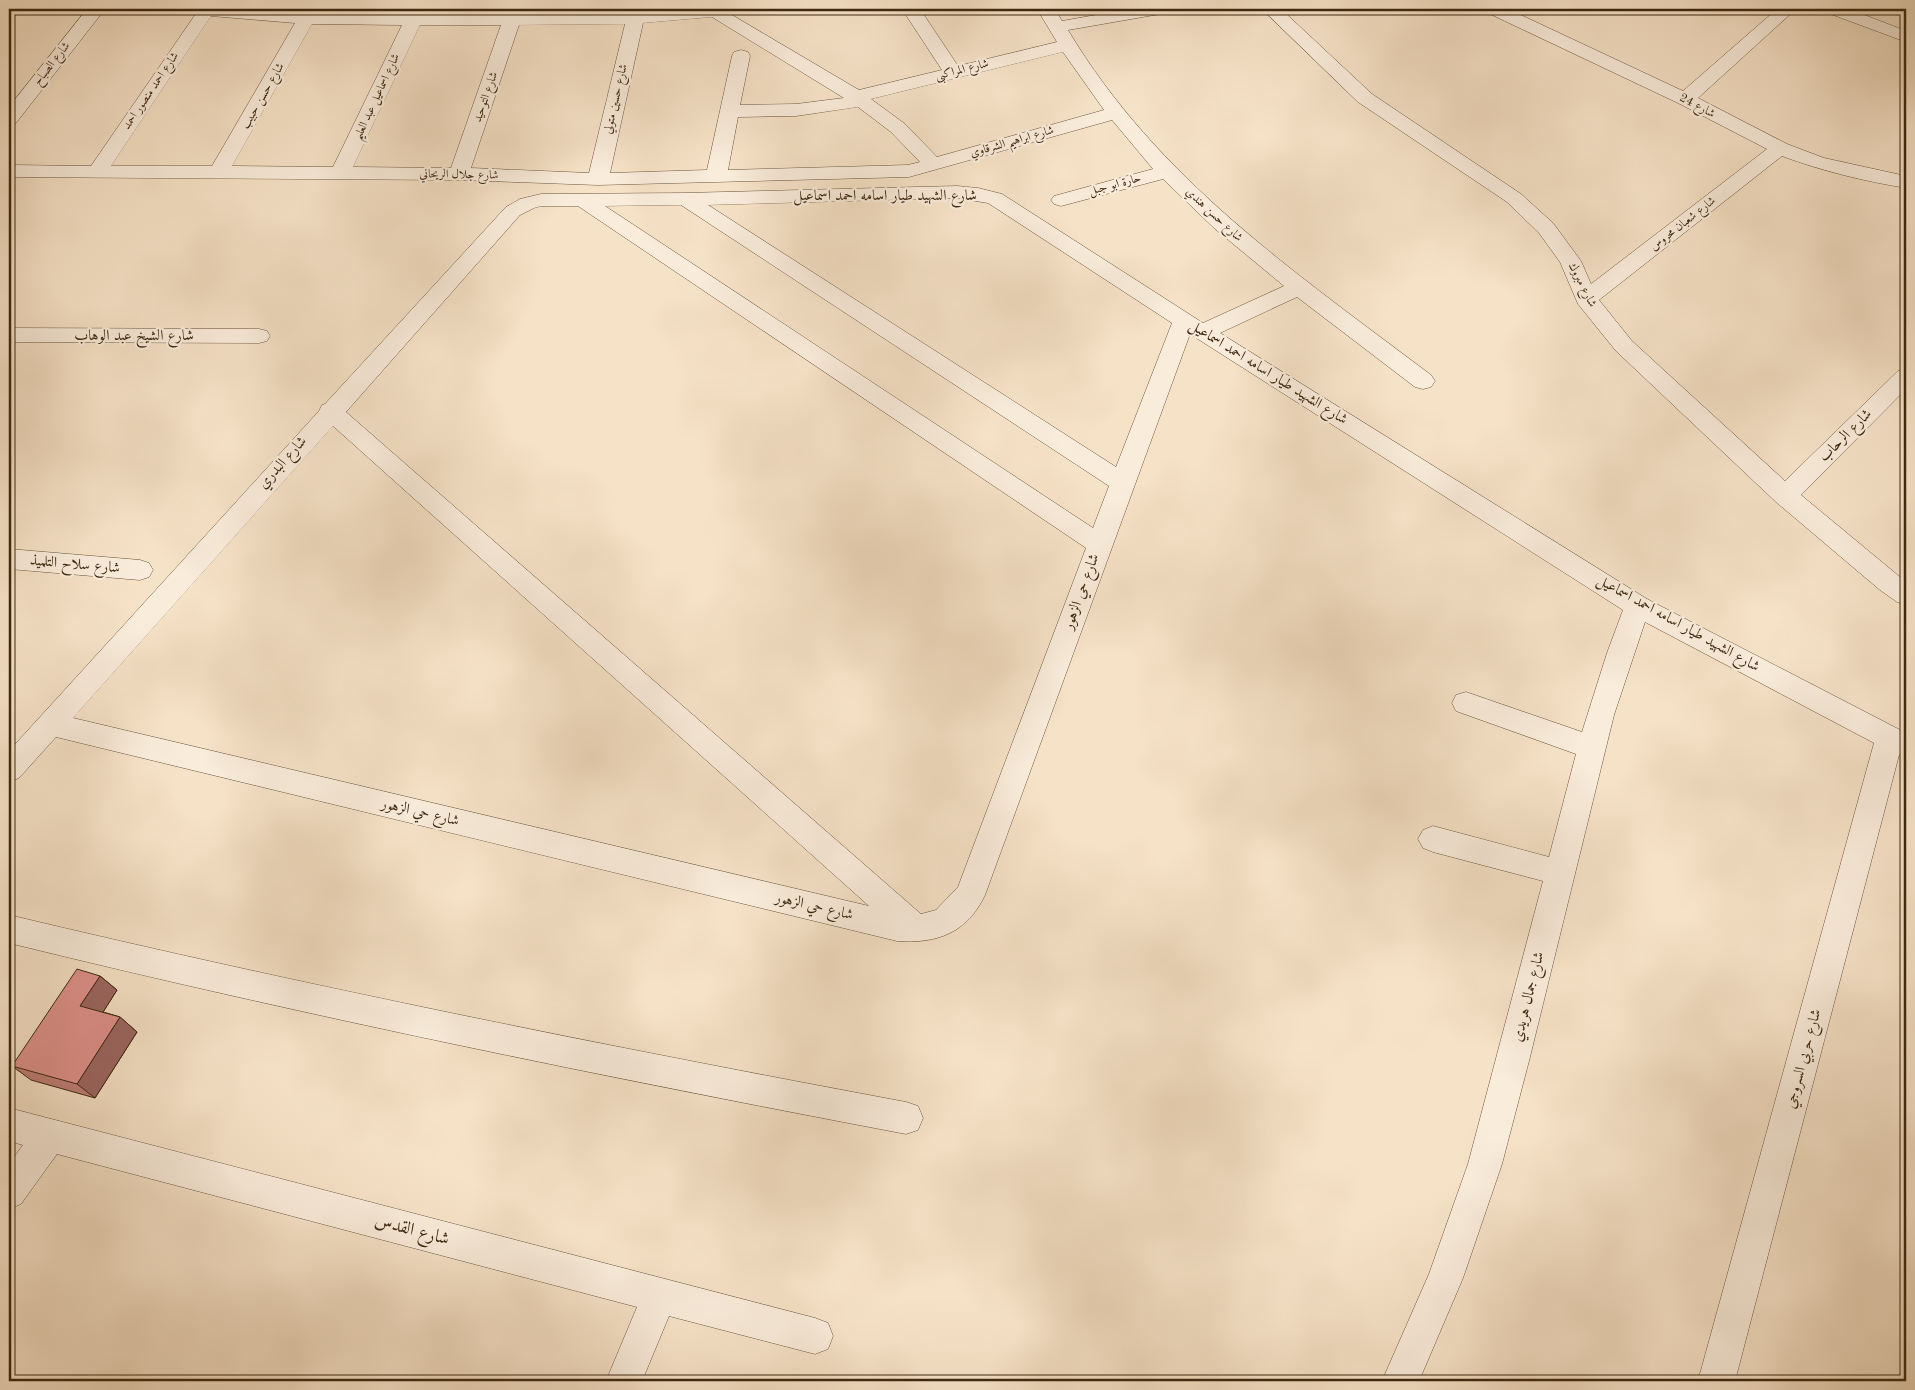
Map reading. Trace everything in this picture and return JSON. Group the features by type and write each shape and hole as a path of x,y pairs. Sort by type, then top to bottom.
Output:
{"street":[{"name":"شارع الصباح","path":"9,119 96,9"},
{"path":"200,10 241,11 306,19 354,15 413,21 465,14 512,20 596,14 635,19 676,17 714,10 734,9"},
{"path":"911,9 953,72"},
{"name":"شارع حسن هندي","path":"1046,9 1056,27 1115,113 1168,171 1250,249 1422,381"},
{"path":"1056,27 1160,9"},
{"name":"شارع مبروك","path":"1271,9 1365,98 1514,198 1546,228 1570,261 1586,299 1624,346 1785,496 1889,584 1906,595"},
{"name":"شارع 24","path":"1494,9 1685,99 1780,148 1817,162 1863,174 1906,182"},
{"path":"1685,99 1787,9"},
{"path":"1834,9 1906,37"},
{"name":"شارع احمد منصور احمد","path":"97,171 200,10"},
{"name":"شارع الشهيد طيار اسامه احمد اسماعيل","path":"714,10 885,117 911,140 934,165"},
{"name":"شارع حسن حبيب","path":"219,172 306,19"},
{"name":"شارع حسين متولي","path":"598,179 635,19"},
{"name":"شارع التوحيد","path":"459,174 512,20"},
{"name":"شارع اسماعيل عبد العليم","path":"340,173 413,21"},
{"name":"شارع المراكبى","path":"730,111 796,110 858,99 953,72 1068,45"},
{"path":"716,177 741,56"},
{"name":"شارع ابراهيم الشرقاوي","path":"909,171 1115,113"},
{"name":"شارع شعبان محروس","path":"1586,299 1780,148"},
{"name":"شارع جلال الريحاني","path":"9,171 459,174 598,179 909,171"},
{"name":"حارة ابو جبل","path":"1061,200 1168,171"},
{"name":"شارع الشهيد طيار اسامه احمد اسماعيل","path":"581,199 685,199 958,192 995,198 1193,326 1638,606 1898,742"},
{"path":"581,199 1099,544"},
{"name":"شارع البدري","path":"9,770 330,411 513,211 527,203 541,200 581,199"},
{"path":"685,199 1121,482"},
{"path":"1193,326 1300,287"},
{"name":"شارع حي الزهور","path":"50,724 887,924 916,929 938,924 958,912 970,896 1034,725 1121,482 1193,326"},
{"name":"شارع الشيخ عبد الوهاب","path":"9,335 259,336"},
{"name":"شارع الرحاب","path":"1785,496 1905,378"},
{"path":"330,411 916,929"},
{"name":"شارع سلاح التلميذ","path":"9,559 140,570"},
{"name":"شارع جمال هريدي","path":"1400,1381 1445,1278 1485,1164 1561,873 1600,714 1638,606"},
{"path":"1466,703 1592,748"},
{"name":"شارع حربي السروجي","path":"1718,1381 1898,742"},
{"path":"1433,839 1561,873"},
{"path":"9,929 120,957 368,1012 630,1066 906,1118"},
{"name":"شارع القدس","path":"9,1125 814,1336"},
{"path":"9,1192 50,1136"},
{"path":"624,1381 660,1295"}],"building":[{"path":"77,969 100,976 80,1006 120,1017 77,1084 12,1066"}]}
